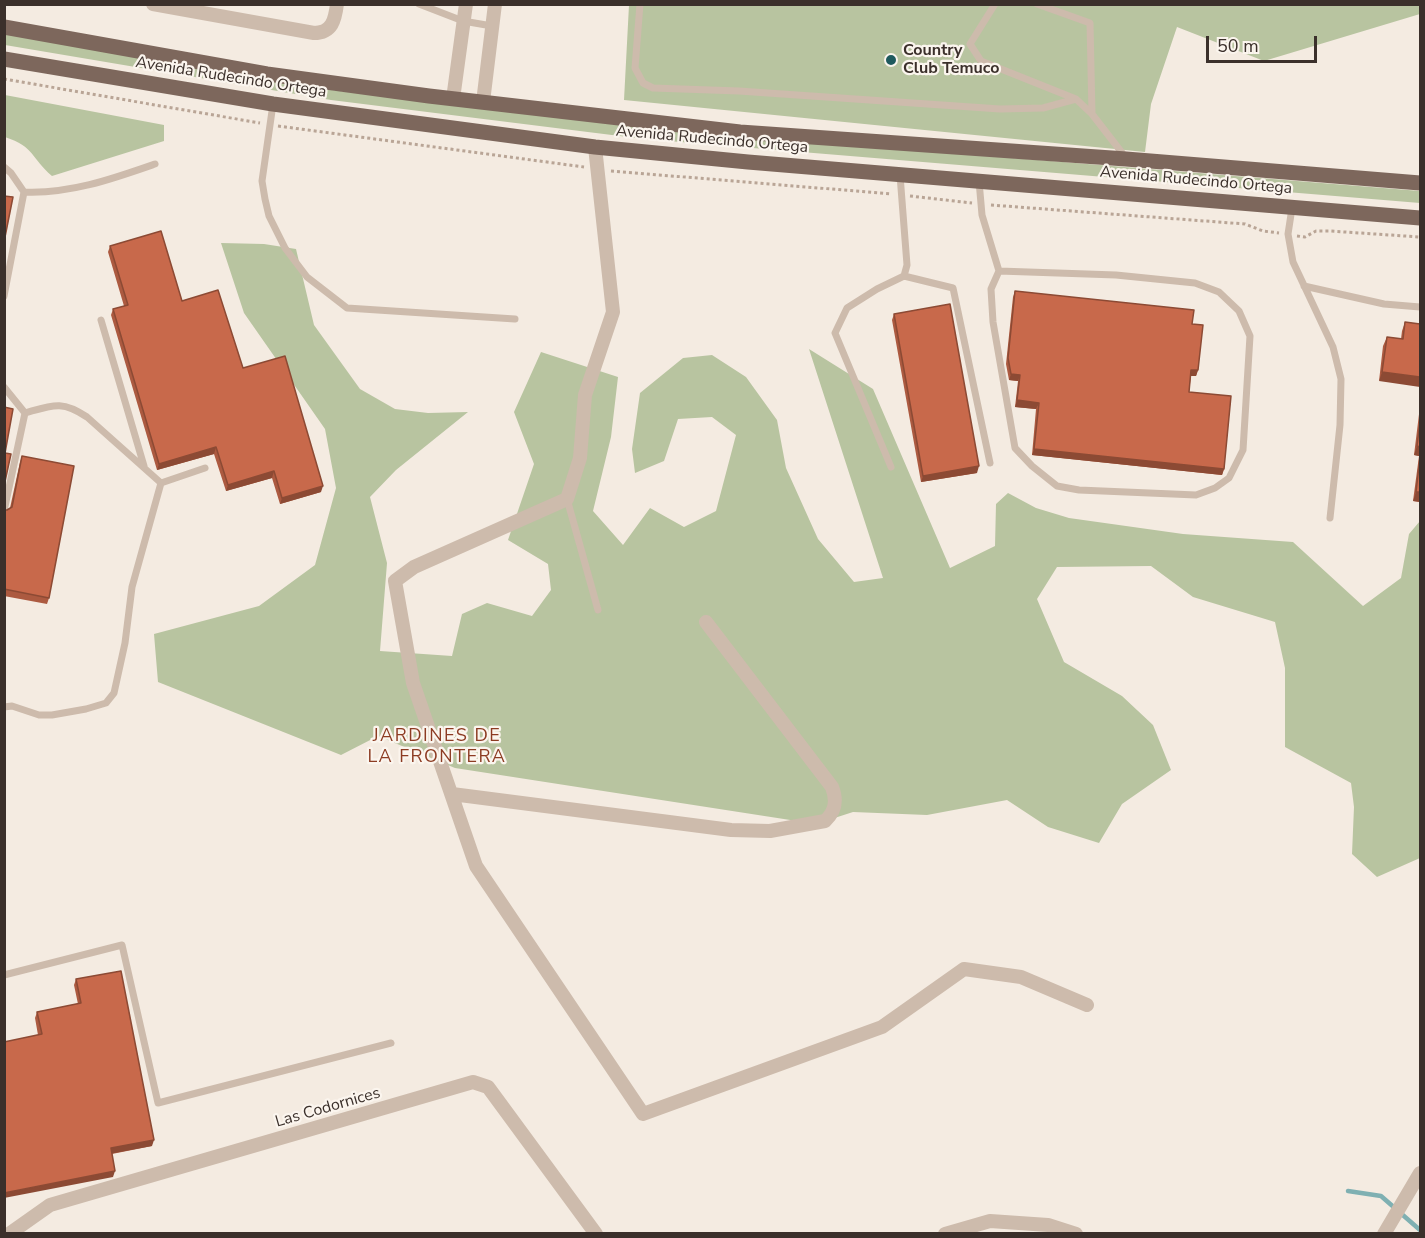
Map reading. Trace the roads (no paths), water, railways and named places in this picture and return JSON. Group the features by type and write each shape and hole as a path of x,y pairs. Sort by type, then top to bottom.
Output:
{"main road":[{"name":"Avenida Rudecindo Ortega","path":"4,27 267,74 453,99 740,132 1126,159 1420,183"},
{"name":"Avenida Rudecindo Ortega","path":"4,59 273,104 596,147 979,182 1420,218"}],"street":[{"path":"153,4 320,33 330,28 335,19 338,4"},
{"path":"453,99 466,4"},
{"path":"483,102 495,4"},
{"path":"596,147 613,312 585,395 580,458 567,499 414,567 395,581 413,683 476,866 643,1114 882,1028 964,969 1021,977 1087,1005"},
{"path":"452,794 731,830 770,831 825,821 835,807 836,801 832,787 706,622"},
{"name":"Las Codornices","path":"9,1233 50,1205 473,1082 488,1087 596,1233"},
{"path":"1384,1233 1420,1173"},
{"path":"945,1233 990,1221 1048,1225 1077,1233"}],"lane":[{"path":"419,4 463,21 492,26"},
{"path":"639,4 635,68 639,79 653,88 739,91 1000,109 1044,108 1076,99"},
{"path":"995,4 970,44 981,61 1076,99 1092,114 1126,159"},
{"path":"1037,4 1090,23 1092,114"},
{"path":"273,104 262,181 265,199 269,216 285,248 307,277 347,308 515,319"},
{"path":"24,192 49,193 86,186 155,164"},
{"path":"4,167 24,192 4,296"},
{"path":"900,175 907,265 904,276"},
{"path":"979,182 982,215 999,271 991,289 995,334 1015,448 1032,466 1057,486 1079,490 1196,495 1215,488 1229,477 1243,450 1250,336 1239,311 1219,292 1195,283 1116,275 999,271"},
{"path":"1292,207 1288,234 1293,261 1333,346 1341,379 1340,425 1330,519"},
{"path":"891,467 836,333 847,308 877,289 904,276 953,288 990,463"},
{"path":"1304,286 1384,304 1420,307"},
{"path":"101,320 145,469"},
{"path":"4,387 25,413"},
{"path":"25,413 55,404 75,409 161,483"},
{"path":"4,511 25,413"},
{"path":"161,483 205,468"},
{"path":"4,707 12,706 39,715 52,715 106,703 114,693 125,643 132,587 161,483"},
{"path":"567,499 598,610"},
{"path":"4,975 122,945 159,1103 391,1043"}],"waterway":[{"path":"1348,1191 1381,1196 1420,1230"}],"place":[{"name":"Country Club Temuco","path":"891,60"}],"district":[{"name":"JARDINES DE LA FRONTERA","path":"437,747"}]}
